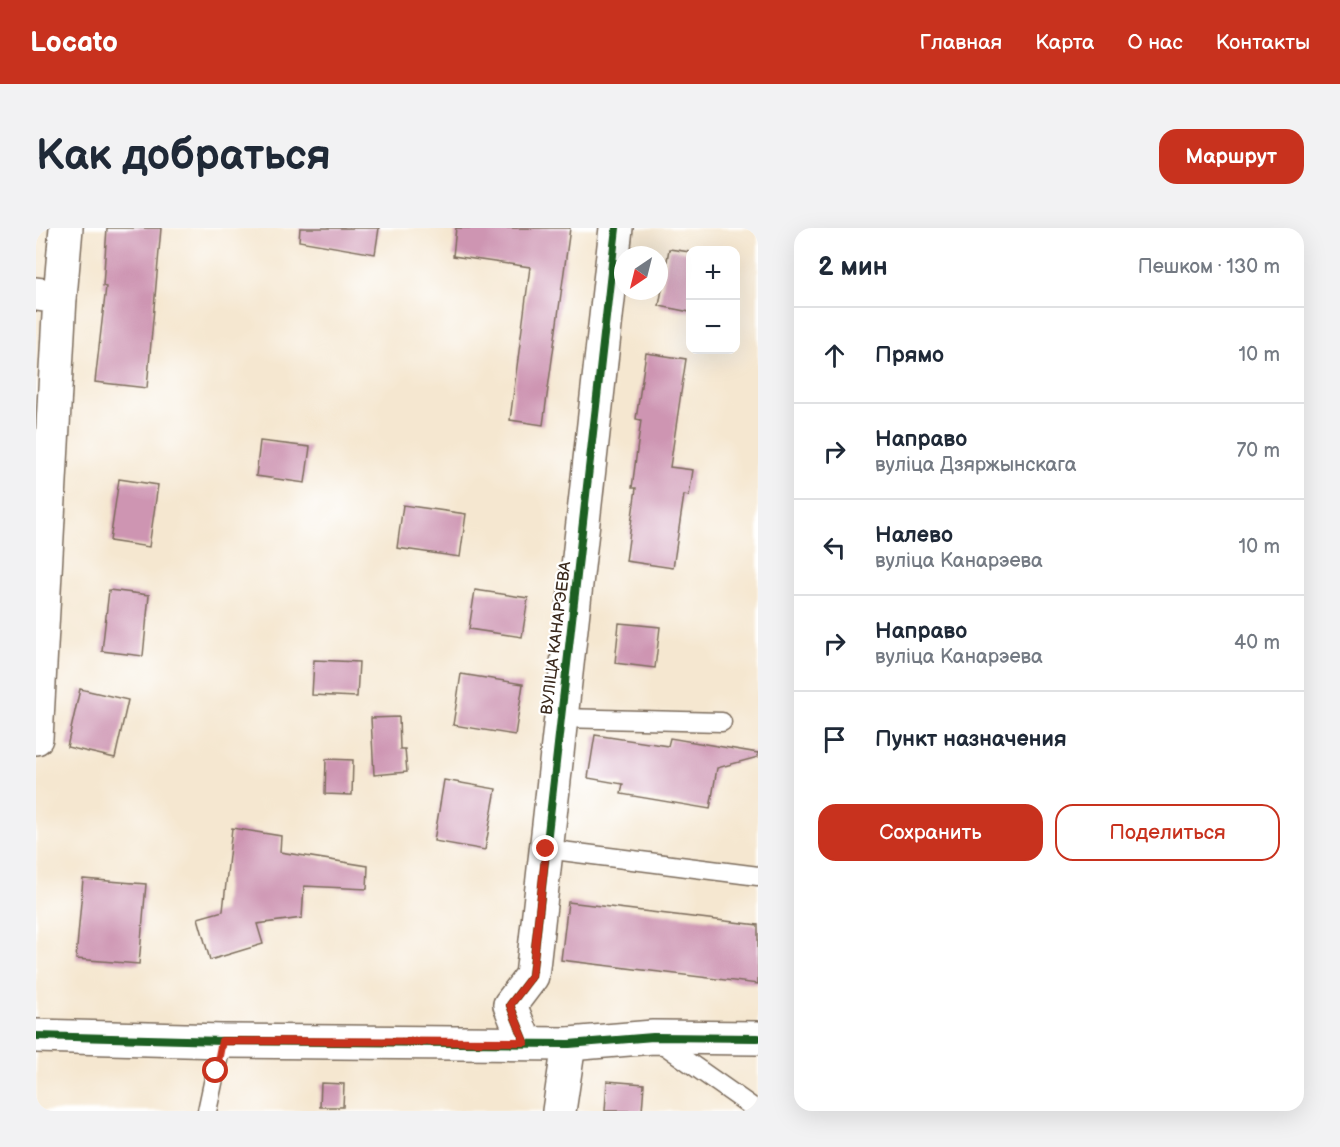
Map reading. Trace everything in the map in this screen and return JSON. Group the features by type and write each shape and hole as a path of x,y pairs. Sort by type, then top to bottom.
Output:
{"street":[{"path":"36,738 48,295 66,228"},
{"name":"ВУЛІЦА КАНАРЭЕВА","path":"525,1042 510,1005 532,976 616,228"},
{"path":"36,1036 222,1041 568,1044 653,1037 758,1038"},
{"path":"559,1111 568,1044"}],"lane":[{"path":"560,718 722,722"},
{"path":"546,849 758,876"},
{"path":"653,1037 758,1111"},
{"path":"207,1111 222,1041"}],"building":[{"path":"107,228 161,228 147,388 95,382 106,287 103,286"},
{"path":"300,228 379,228 375,254 299,241"},
{"path":"456,228 570,228 543,425 510,420 530,267 453,256"},
{"path":"669,249 686,251 686,311 659,306 660,300 668,300"},
{"path":"646,353 686,359 670,467 693,470 689,496 684,495 673,568 626,561 636,488 632,488 641,420 636,419"},
{"path":"260,441 310,447 305,483 256,476"},
{"path":"119,479 158,485 149,547 110,541"},
{"path":"403,505 466,514 460,557 397,548"},
{"path":"109,590 149,595 143,656 102,651"},
{"path":"475,590 528,598 522,637 469,629"},
{"path":"619,623 660,627 655,668 615,663"},
{"path":"314,660 359,662 357,697 312,695"},
{"path":"461,674 523,684 515,735 453,725"},
{"path":"80,689 128,700 115,758 67,747"},
{"path":"399,717 400,749 405,749 407,772 374,775 371,718"},
{"path":"595,735 668,746 670,738 758,753 758,757 717,768 710,809 621,794 623,784 588,778"},
{"path":"326,759 353,760 352,795 325,794"},
{"path":"444,780 496,789 485,850 434,841"},
{"path":"232,828 281,836 280,852 368,866 367,889 304,886 302,918 257,924 263,944 210,960 198,918 223,911"},
{"path":"83,879 146,884 139,964 76,959"},
{"path":"568,902 758,925 758,984 561,960"},
{"path":"607,1081 644,1084 642,1111 605,1111"},
{"path":"321,1083 344,1084 343,1107 320,1107"}],"cycle path":[{"path":"525,1042 510,1005 532,976 616,228"},
{"path":"36,1036 222,1041 569,1044 653,1037 758,1038"}],"route":[{"path":"216,1071 222,1041 525,1042 510,1005 532,976 546,849"}]}
